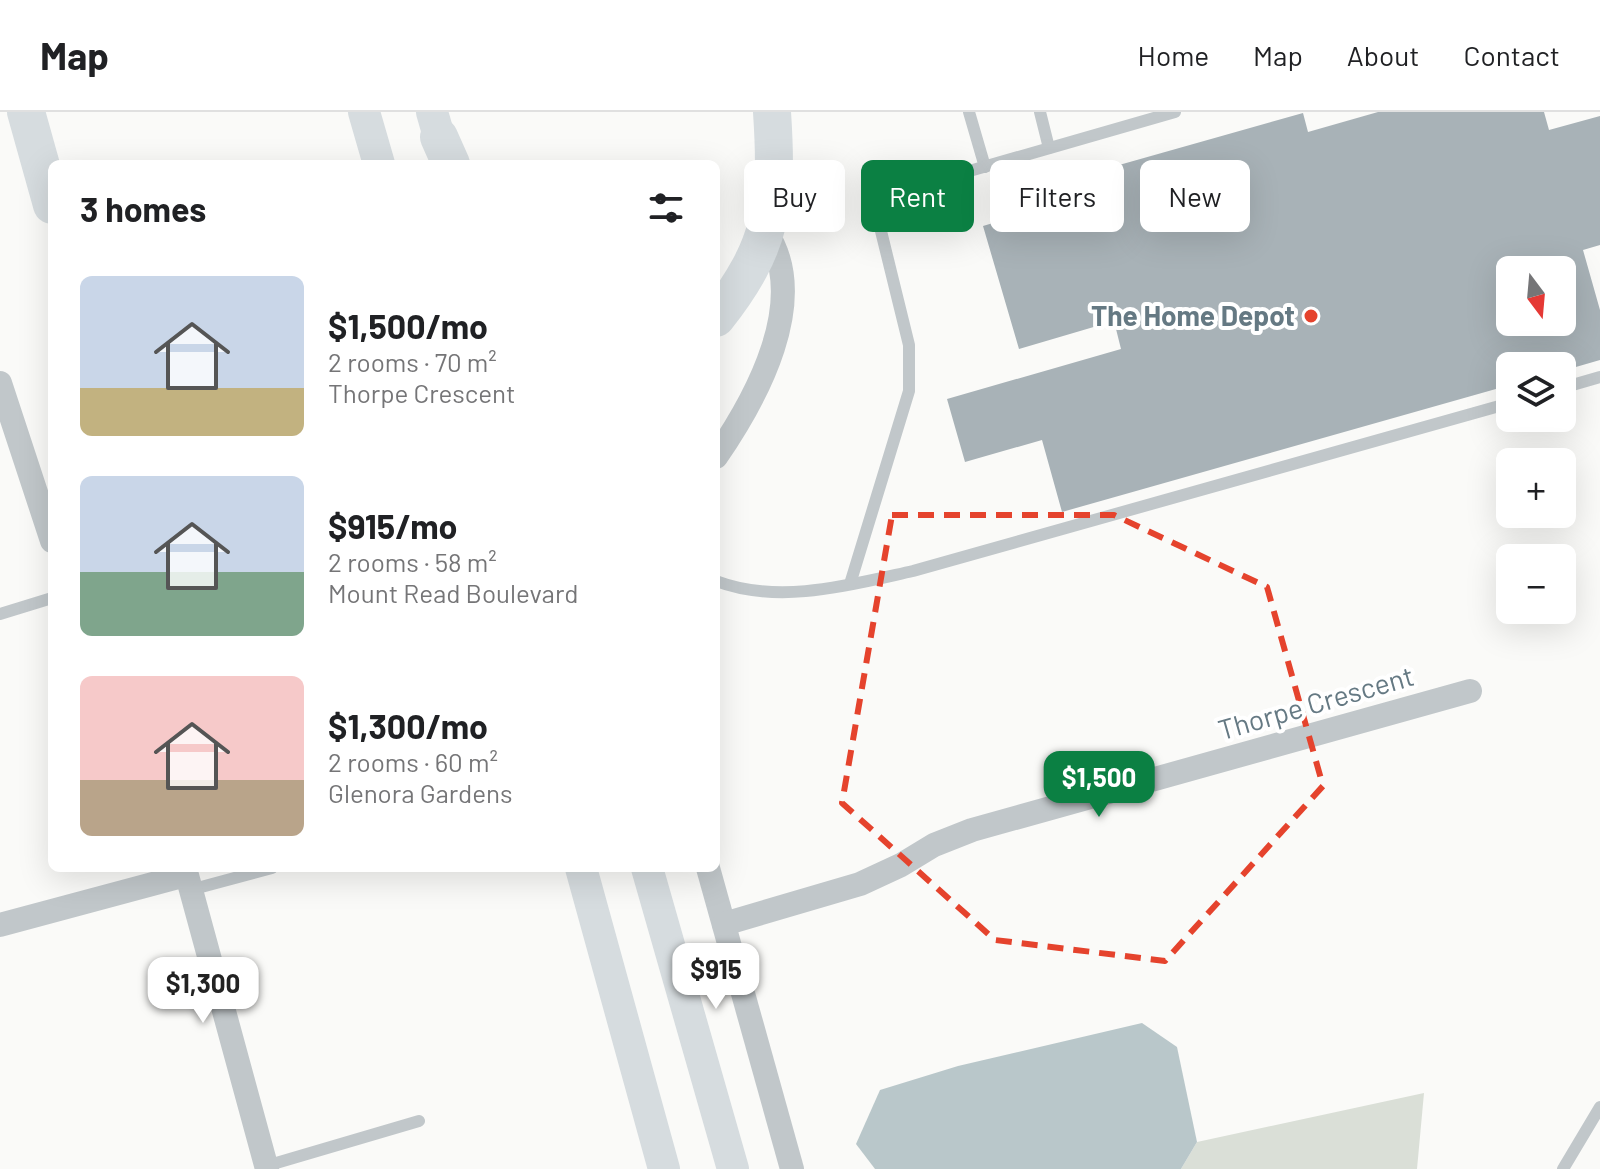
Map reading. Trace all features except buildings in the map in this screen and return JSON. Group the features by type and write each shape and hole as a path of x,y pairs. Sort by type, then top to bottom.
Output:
{"highway":[{"path":"26,112 48,191"},
{"path":"772,112 774,160"},
{"path":"720,290 747,260 766,232"},
{"path":"720,312 748,274 766,232"}],"main road":[{"path":"364,112 378,160"},
{"path":"582,872 664,1169"},
{"path":"648,872 733,1169"}],"street":[{"path":"720,451 753,398 778,326 782,266 766,232"},
{"path":"0,383 48,529"},
{"name":"Thorpe Crescent","path":"724,924 852,887 901,865 934,845 972,830 1470,691"},
{"path":"709,872 792,1169"},
{"path":"0,925 187,877 267,1168"}],"lane":[{"path":"969,112 985,167"},
{"path":"1040,112 1049,148"},
{"path":"850,584 909,391 909,345 880,227 883,212 890,201 902,192 1175,112"},
{"path":"1576,384 1600,377"},
{"path":"720,582 769,592 850,584 913,571 1496,407"},
{"path":"0,614 48,599"},
{"path":"187,877 234,872"},
{"path":"1563,1169 1600,1107"},
{"path":"267,1168 419,1121"}],"highlighted area":[{"path":"892,515 1114,515 1267,587 1323,786 1165,961 995,940 842,803"}],"shaded area":[{"path":"1142,1023 1177,1047 1197,1142 1181,1169 875,1169 856,1144 880,1090 958,1066"},
{"path":"1424,1093 1417,1169 1181,1169 1197,1142"}],"place":[{"name":"The Home Depot","path":"1311,316"}]}
